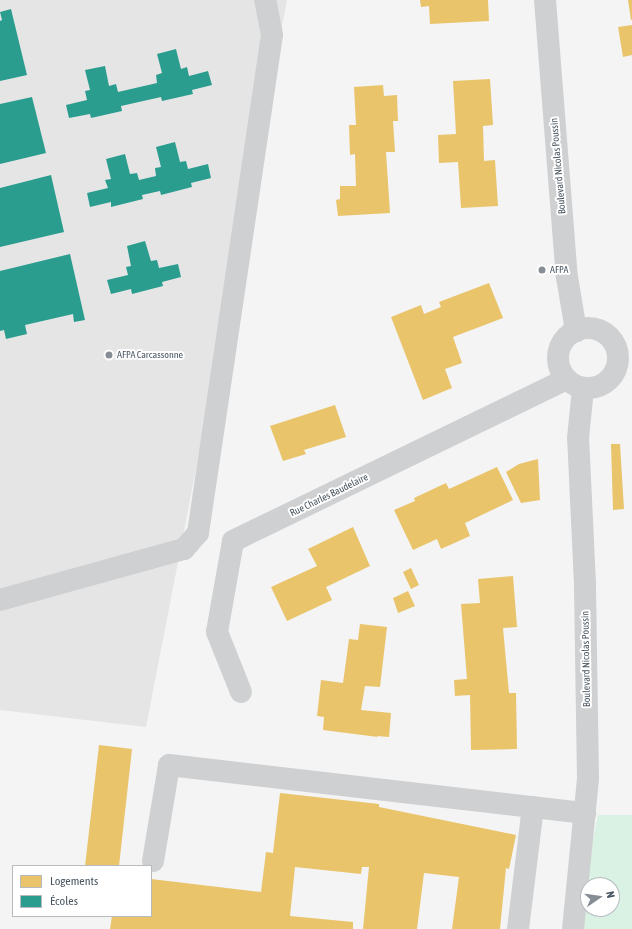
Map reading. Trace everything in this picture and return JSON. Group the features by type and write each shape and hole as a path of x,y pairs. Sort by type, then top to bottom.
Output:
{"street":[{"path":"0,600 184,549 198,533 272,35 265,0"},
{"name":"Boulevard Nicolas Poussin","path":"545,0 567,277 576,331"},
{"path":"594,328 610,337 625,355 610,380 602,386 593,389 575,384 561,371 558,362 562,343 568,335 576,331 594,328"},
{"name":"Boulevard Nicolas Poussin","path":"573,929 588,779 585,584 575,384"},
{"name":"Rue Charles Baudelaire","path":"241,692 217,632 233,541 575,384"},
{"path":"154,861 169,765 585,813"},
{"path":"518,929 533,807"}],"shaded area":[{"name":"AFPA Carcassonne","path":"0,0 287,0 146,727 0,710"}],"green space":[{"path":"598,815 632,815 632,929 575,929 580,904 580,917 620,917 620,877 585,877"}],"building: Logements":[{"path":"420,0 488,0 489,21 430,24 429,6 421,7"},
{"path":"628,0 632,0 632,20 631,20"},
{"path":"632,25 632,55 623,57 618,27"},
{"path":"490,79 493,125 483,126 484,161 495,160 498,206 461,208 458,162 439,163 438,135 456,134 453,81"},
{"path":"383,85 384,96 397,95 398,121 393,121 395,152 386,152 390,213 338,216 336,200 340,199 340,186 356,186 355,154 350,155 349,125 356,125 354,87"},
{"path":"489,283 503,318 453,337 462,363 445,369 452,388 423,400 391,317 421,305 424,314 441,307 439,302"},
{"path":"335,405 346,437 304,450 306,454 283,461 270,426"},
{"path":"611,444 620,444 624,509 613,510"},
{"path":"538,459 540,500 521,503 506,472 519,464"},
{"path":"497,467 513,500 465,523 470,536 441,549 437,539 413,550 394,510 415,501 414,498 446,483 449,489"},
{"path":"353,527 370,566 326,587 332,600 287,621 271,587 317,566 308,549"},
{"path":"411,568 419,585 411,589 403,572"},
{"path":"513,576 517,627 503,628 509,693 516,693 517,749 471,750 470,695 455,696 454,680 467,679 461,604 480,603 478,579"},
{"path":"408,591 415,606 398,613 393,598"},
{"path":"360,624 387,627 380,687 365,686 361,710 391,713 389,737 323,730 324,717 317,716 321,680 343,683 349,639 358,640"},
{"path":"99,745 132,749 119,865 85,865"},
{"path":"280,793 379,804 379,807 516,835 509,869 506,868 500,929 452,929 459,877 424,873 417,929 363,929 369,867 362,867 361,874 295,867 290,916 353,922 353,929 110,929 112,917 152,917 152,879 261,892 266,852 273,853"}],"building: Écoles":[{"path":"11,9 27,75 0,81 0,21 2,20 0,12"},
{"path":"176,49 181,69 187,67 189,76 208,71 212,85 192,90 193,94 162,101 161,97 121,106 122,111 91,118 90,114 69,118 66,105 87,100 85,91 90,90 85,70 105,66 109,86 116,84 118,92 157,83 156,75 162,73 157,54"},
{"path":"32,97 46,153 0,164 0,104"},
{"path":"175,142 180,162 186,161 188,169 208,164 211,178 191,183 192,187 161,195 160,191 142,195 143,199 111,207 111,202 90,207 87,193 108,188 105,180 111,179 106,159 125,154 130,174 137,173 139,180 156,176 155,168 161,167 156,147"},
{"path":"51,175 64,232 0,247 0,188"},
{"path":"145,241 151,261 157,260 159,268 178,264 181,277 162,282 163,286 132,294 131,289 111,294 107,280 128,275 126,267 131,266 127,246"},
{"path":"70,254 85,320 74,322 73,314 25,325 27,334 6,339 4,330 0,331 0,271"}],"place":[{"name":"AFPA","path":"542,270"},
{"name":"AFPA Carcassonne","path":"109,355"}]}
